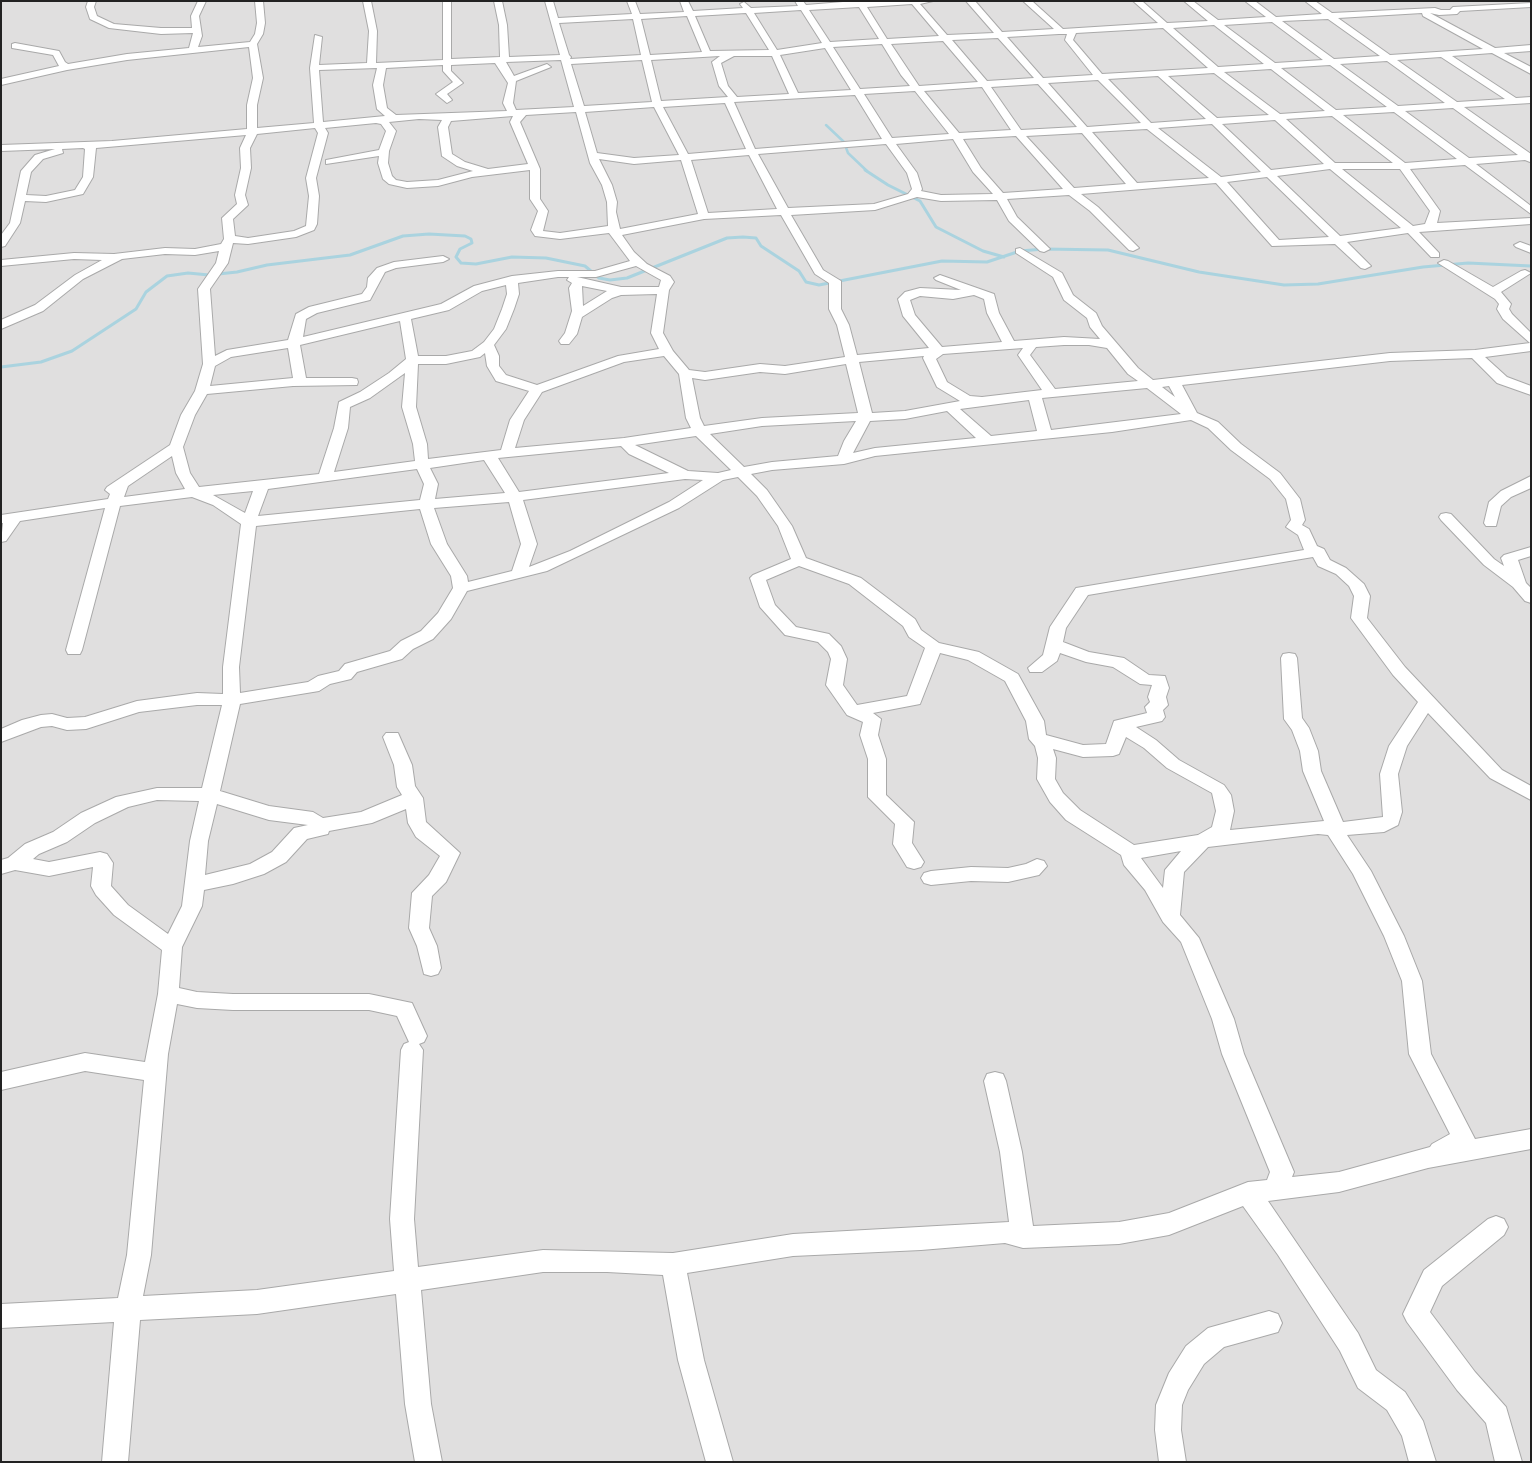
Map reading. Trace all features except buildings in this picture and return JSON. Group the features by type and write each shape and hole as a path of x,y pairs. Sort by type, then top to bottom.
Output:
{"street":[{"path":"92,1 90,7 93,17 112,26 161,31 186,29 197,31"},
{"path":"193,50 198,36 198,25 195,16 202,1"},
{"path":"93,506 121,484 176,447 188,415 202,391 209,364 204,289 222,263 227,243 227,218 243,205 240,195 246,168 245,148 252,133 252,105 258,78 253,44 260,28 259,1"},
{"path":"367,1 373,31 371,65"},
{"path":"446,1 448,16 446,63 450,76 458,83 441,94 447,100"},
{"path":"498,1 503,25 501,61 511,80 512,88 508,103 513,113"},
{"path":"549,1 593,155 612,202 611,212 614,231 638,262 648,270 666,278 668,282 664,290 657,333 667,352 685,373 689,405 700,432 762,493 785,526 799,561"},
{"path":"631,1 637,18 657,104 685,158 704,216"},
{"path":"684,1 707,54"},
{"path":"743,1 775,53 794,95"},
{"path":"554,22 690,16 801,5 929,1"},
{"path":"970,1 1133,185"},
{"path":"1027,1 1067,33 1072,46 1147,124 1219,180 1276,244 1338,240 1430,227 1531,221"},
{"path":"1137,1 1168,26 1216,70 1275,115 1332,166 1412,231 1440,259 1494,292 1503,300 1503,309 1507,316 1531,340"},
{"path":"1188,1 1403,166 1435,211 1430,227"},
{"path":"1249,1 1531,211"},
{"path":"1309,1 1530,158"},
{"path":"1416,1 1439,13 1457,12 1452,9 1531,5"},
{"path":"913,2 984,83 1018,133 1070,190 1094,209 1133,248"},
{"path":"860,3 917,87 956,136 978,170 1000,196 1013,219 1044,248"},
{"path":"801,5 889,142 912,173 917,189 914,193"},
{"path":"1364,6 1376,14"},
{"path":"314,68 775,53 827,45 1067,33 1435,10"},
{"path":"1422,11 1531,71"},
{"path":"1,262 74,256 119,256 165,251 195,252 227,243 296,234 310,228 314,207 311,178 323,133 318,126 314,68 318,37"},
{"path":"1,82 67,67 253,44"},
{"path":"15,46 56,54 61,64 67,67"},
{"path":"1,148 71,146 252,133 419,116 453,117 917,87 1160,74 1531,48"},
{"path":"1441,53 1531,112"},
{"path":"732,54 716,62 752,152 784,212 820,272 835,281 834,310 843,325 866,417 851,441 844,460"},
{"path":"501,61 547,66 571,73"},
{"path":"382,65 378,85 382,109 393,118"},
{"path":"511,80 547,66"},
{"path":"1160,74 1213,120 1365,266"},
{"path":"593,155 634,161 956,136 1085,130 1275,115 1531,100"},
{"path":"536,112 525,112 517,117 515,122 534,166 537,178 535,199 543,211 537,230 539,234 560,236 646,227 704,216 875,207 891,203 914,193 941,198 1000,196 1219,180 1332,166 1403,166 1465,160 1530,158"},
{"path":"453,117 447,119 443,127 444,146 447,156 461,164 488,172"},
{"path":"377,120 384,122 391,131 383,163 387,177 399,184 438,182 488,172 534,166"},
{"path":"20,197 46,199 79,192 88,176 89,152 91,148 84,145"},
{"path":"1,244 15,223 26,171 39,157 71,146"},
{"path":"1,156 13,147"},
{"path":"330,162 361,155 384,153"},
{"path":"624,246 646,227"},
{"path":"1520,244 1531,250"},
{"path":"1020,251 1058,275 1068,297 1092,316 1092,322 1134,371 1192,416 1213,425 1236,447 1275,476 1293,500 1298,520 1293,527 1304,532 1311,549 1319,552 1323,563 1341,571 1356,584 1362,596 1359,618 1399,671 1496,774 1531,794"},
{"path":"1,253 4,257 1,262"},
{"path":"1,325 39,308 79,277 119,256"},
{"path":"300,382 297,355 293,342 298,334 300,317 312,310 366,297 373,287 374,278 381,270 394,265 443,259"},
{"path":"209,364 227,354 293,342 355,326 405,317 445,307 478,288 512,280 558,274 596,274 638,262"},
{"path":"558,274 579,282 620,291 664,290"},
{"path":"1494,292 1525,274"},
{"path":"940,278 977,291 991,299 992,313 1000,323 1009,345"},
{"path":"325,478 340,428 344,406 365,396 394,376 412,360 446,360 476,354 488,345 500,328 508,309 513,294 512,280"},
{"path":"565,340 571,334 577,315 576,288 579,282"},
{"path":"577,315 608,295 620,291"},
{"path":"939,351 910,316 904,299 909,295 920,292 953,295 977,291"},
{"path":"1,736 28,724 41,721 80,723 137,707 198,699 232,700 313,687 324,680 345,675 351,668 396,655 407,645 427,635 445,616 461,588 459,576 438,544 426,505 431,484 422,465 420,444 409,406 412,360 405,317"},
{"path":"685,373 705,376 760,368 785,370 851,358 1080,340 1110,345"},
{"path":"488,345 493,356 493,366 502,378 537,389 554,384 573,374 622,359 667,352"},
{"path":"1031,345 1024,355 1051,393"},
{"path":"1,538 8,519 54,510 176,494 262,486 507,453 624,442 762,422 905,414 951,408 983,401 1051,393 1246,375 1390,357 1475,354 1531,347"},
{"path":"939,351 929,358 942,384 967,400 983,401"},
{"path":"1475,354 1502,380 1531,391"},
{"path":"1173,381 1192,416"},
{"path":"202,391 300,382 352,382"},
{"path":"507,453 517,420 537,389"},
{"path":"1034,395 1044,434"},
{"path":"951,408 987,440"},
{"path":"176,447 183,473 195,493 218,502 249,522 363,509 516,497 685,474 718,477 772,466 844,460 875,452 1112,428 1192,416"},
{"path":"624,442 634,452 685,474"},
{"path":"489,456 496,470 516,497 530,544 518,572"},
{"path":"461,588 518,572 542,568 575,554 674,505 718,477"},
{"path":"1491,523 1494,506 1506,494 1524,486 1531,480"},
{"path":"74,650 114,503 121,484"},
{"path":"115,1462 128,1309 140,1254 156,1073 168,994 172,947 192,906 200,841 232,700 231,668 249,522 262,486"},
{"path":"1446,517 1489,562 1520,584"},
{"path":"1531,551 1509,558 1520,584 1531,598"},
{"path":"1036,668 1050,656 1058,627 1070,612 1082,591 1278,552 1319,552"},
{"path":"914,862 902,844 905,822 877,797 877,759 869,735 872,719 853,711 834,685 839,659 835,650 823,638 791,631 768,607 758,578 799,561 856,581 909,623 915,633 934,647 973,656 1012,678 1035,721 1038,739 1043,743 1047,758 1046,779 1056,797 1073,815 1087,822 1131,852 1154,850 1202,841 1318,828 1334,829 1384,825 1391,820 1388,774 1398,746 1427,701"},
{"path":"1054,645 1086,657 1118,662 1140,677 1159,680 1161,688 1157,697 1159,705 1154,707 1156,717 1120,725"},
{"path":"853,711 914,700 934,647"},
{"path":"1288,658 1293,719 1300,728 1309,751 1312,771 1335,824 1334,829 1361,871 1394,936 1412,981 1420,1054 1464,1138 1428,1158"},
{"path":"1038,739 1083,752 1112,750 1120,725"},
{"path":"1120,725 1150,744 1173,764 1218,789 1225,811 1220,831 1202,841 1175,870 1170,917"},
{"path":"392,737 403,765 406,787 414,798 417,823 423,832 450,853 450,857 439,872 439,877 422,893 419,928 428,946 431,968"},
{"path":"8,865 32,849 60,837 88,818 123,802 157,794 210,795 269,813 313,819 319,824 342,823 365,818 414,798"},
{"path":"196,884 233,877 257,869 279,857 301,833 321,829"},
{"path":"1131,852 1131,860 1152,885 1170,917 1189,938 1223,1019 1240,1071 1282,1172 1275,1191"},
{"path":"8,865 49,869 93,859 103,861 101,886 103,890 121,910 172,947"},
{"path":"932,878 971,874 1008,875 1032,870 1037,866"},
{"path":"168,994 197,1000 233,1002 369,1002 405,1009 414,1043 402,1219 418,1404 429,1462"},
{"path":"1,1081 85,1062 100,1062 156,1073"},
{"path":"995,1081 1011,1152 1023,1237"},
{"path":"1,1316 257,1302 543,1261 673,1264 793,1245 922,1239 1005,1232 1023,1237 1119,1233 1170,1224 1248,1193 1339,1182 1428,1158 1531,1139"},
{"path":"1248,1193 1287,1247 1349,1342 1367,1380 1396,1401 1414,1430 1423,1462"},
{"path":"1496,1227 1433,1278 1416,1314 1466,1381 1497,1416 1509,1462"},
{"path":"673,1264 690,1360 720,1462"},
{"path":"1173,1462 1168,1430 1169,1405 1178,1382 1195,1355 1217,1337 1269,1323"}],"shaded area":[{"path":"1,1 1531,1 1531,1462 1,1462"}],"waterway":[{"path":"826,125 844,142 848,153 867,171"},
{"path":"865,170 888,185 920,201 936,227 983,251 1003,257"},
{"path":"1,367 41,362 72,351 136,309 146,292 167,276 188,273 209,275 237,272 267,265 350,255 403,236 429,234 465,236 471,239 472,243 460,249 456,257 461,263 476,264 512,257 546,258 585,266 599,278 610,280 627,278 727,238 743,237 756,238 761,246 799,271 806,282 819,285 942,261 987,262 1003,257"},
{"path":"1003,257 1020,251 1044,249 1108,250 1199,272 1284,285 1318,284 1423,267 1468,263 1531,266"}]}
